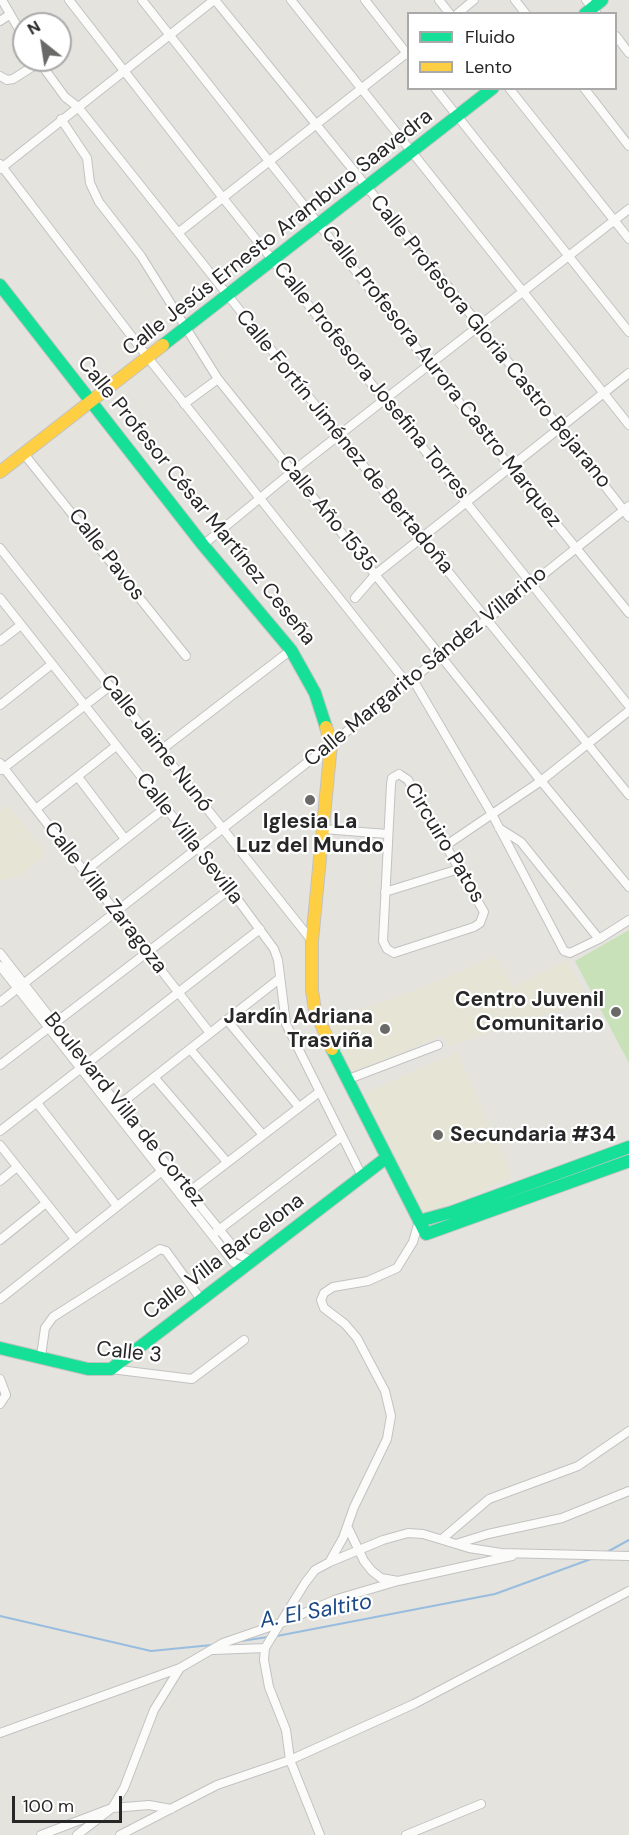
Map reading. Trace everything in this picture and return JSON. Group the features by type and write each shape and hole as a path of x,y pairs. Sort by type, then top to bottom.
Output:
{"street":[{"path":"2,0 12,20"},
{"name":"Calle Profesora Josefina Torres","path":"69,0 223,198 386,399 629,706"},
{"name":"Calle Profesora Aurora Castro Marquez","path":"142,0 271,160 429,365 629,613"},
{"path":"215,0 1,167 148,359 409,680 493,816 567,953 599,939 629,920"},
{"name":"Calle Profesora Gloria Castro Bejarano","path":"215,0 627,511"},
{"path":"291,0 629,425"},
{"path":"364,0 407,52"},
{"path":"459,12 474,0"},
{"path":"515,0 524,12"},
{"path":"0,21 9,15"},
{"path":"617,38 629,53"},
{"path":"178,233 407,54"},
{"path":"0,76 7,80 13,79 23,72"},
{"name":"Calle Fortín Jiménez de Bertadoña","path":"47,72 65,97 78,107 339,436 629,795"},
{"path":"437,90 629,332"},
{"name":"Calle Jesús Ernesto Aramburo Saavedra","path":"0,472 321,225 491,90"},
{"path":"511,90 629,239"},
{"path":"586,90 629,146"},
{"name":"Calle Año 1535","path":"61,119 87,158 90,183 99,202 141,256 218,378 541,782 629,887"},
{"path":"203,544 629,209"},
{"name":"Calle Profesor César Martínez Ceseña","path":"0,285 203,544 291,650 315,693 331,744 312,941 312,991 315,1010 346,1080 426,1234"},
{"path":"355,598 376,574 629,373"},
{"path":"184,404 218,378"},
{"name":"Calle Pavos","path":"24,454 186,656"},
{"name":"Calle Margarito Sández Villarino","path":"0,1002 331,744 576,547 627,511"},
{"name":"Calle Jaime Nunó","path":"0,548 312,941"},
{"name":"Calle Villa Sevilla","path":"0,598 260,929 277,954 279,979"},
{"path":"0,641 21,625"},
{"path":"161,750 291,650"},
{"path":"0,705 52,664"},
{"path":"1,768 110,686"},
{"path":"445,846 541,782 629,711"},
{"path":"36,810 116,746"},
{"name":"Calle Villa Zaragoza","path":"1,768 148,951 210,1034"},
{"name":"Circuiro Patos","path":"402,774 408,780 482,906 484,912 480,923 394,953 387,949 383,942 387,834 391,781 395,775 402,774"},
{"path":"78,777 125,839"},
{"path":"85,871 165,808"},
{"path":"499,828 521,842 599,939"},
{"path":"323,829 387,834"},
{"path":"385,892 459,869"},
{"path":"0,1065 230,889"},
{"path":"0,1131 260,929"},
{"name":"Boulevard Villa de Cortez","path":"0,953 21,986 162,1171 186,1194"},
{"name":"Boulevard Villa de Cortez","path":"0,966 21,986"},
{"path":"115,1108 279,979 286,1024 318,1093 362,1176"},
{"path":"227,1020 299,1107"},
{"path":"346,1080 438,1045"},
{"path":"190,1049 263,1135"},
{"path":"154,1077 227,1162"},
{"path":"186,1194 318,1093"},
{"path":"37,1103 117,1206"},
{"name":"Boulevard Villa de Cortez","path":"115,1108 217,1231 234,1263 249,1264"},
{"path":"217,1231 340,1137"},
{"path":"0,1145 75,1239"},
{"path":"330,1562 348,1528 354,1507 391,1428 390,1410 385,1391 357,1338 345,1324 324,1308 321,1300 324,1293 333,1287 368,1281 392,1272 403,1262 413,1242 419,1221 452,1212 629,1147"},
{"name":"Calle Villa Barcelona","path":"111,1369 200,1298 249,1264 386,1158"},
{"path":"413,1242 426,1234 629,1161"},
{"path":"576,1165 580,1178"},
{"path":"0,1180 17,1167"},
{"path":"0,1299 162,1171"},
{"path":"0,1240 46,1203"},
{"path":"41,1356 45,1328 53,1317 160,1249 166,1251 200,1298"},
{"name":"Calle 3","path":"0,1348 88,1369 111,1369 192,1379 244,1340"},
{"path":"0,1379 6,1395 0,1404"},
{"path":"442,1539 489,1499 578,1466 629,1431"},
{"path":"456,1544 488,1534 562,1518 629,1491"},
{"path":"348,1528 372,1571 381,1578 398,1581"},
{"path":"320,1835 290,1760 286,1730 265,1672 265,1648 315,1570 330,1562 408,1533 423,1534 484,1551 629,1556"},
{"path":"0,1733 180,1668 223,1643 281,1623 353,1593 521,1554"},
{"path":"120,1835 217,1785 290,1760 414,1704 629,1591"},
{"path":"214,1650 265,1648"},
{"path":"77,1835 112,1808 124,1788 154,1710 180,1668"},
{"path":"406,1835 481,1804"},
{"path":"41,1835 112,1808 150,1805 171,1809"}],"shaded area":[{"path":"8,805 45,853 24,874 0,881 0,811"},
{"path":"495,956 514,987 567,960 590,1001 448,1046 443,1035 352,1073 327,1022 421,988"},
{"name":"Secundaria #34","path":"457,1052 512,1177 419,1218 364,1094"}],"green space":[{"name":"Centro Juvenil Comunitario","path":"629,930 629,1063 575,961"}],"waterway":[{"name":"A. El Saltito","path":"607,1552 629,1540"},
{"name":"A. El Saltito","path":"277,1636 495,1594 591,1559"},
{"name":"A. El Saltito","path":"0,1616 151,1651 212,1645"},
{"name":"A. El Saltito","path":"241,1641 268,1637"}],"traffic: fast":[{"path":"587,12 602,0"},
{"path":"163,345 490,90"},
{"path":"0,285 203,545 291,650 315,693 326,727"},
{"path":"332,1049 426,1234 629,1161"},
{"path":"419,1221 452,1212 629,1147"},
{"path":"0,1348 88,1369 111,1369 386,1158"}],"traffic: slow":[{"path":"0,472 163,345"},
{"path":"326,727 331,744 312,941 312,991 315,1010 332,1049"}],"place":[{"name":"Iglesia La Luz del Mundo","path":"310,800"},
{"name":"Centro Juvenil Comunitario","path":"616,1012"},
{"name":"Jardín Adriana Trasviña","path":"385,1029"},
{"name":"Secundaria #34","path":"438,1135"}]}
